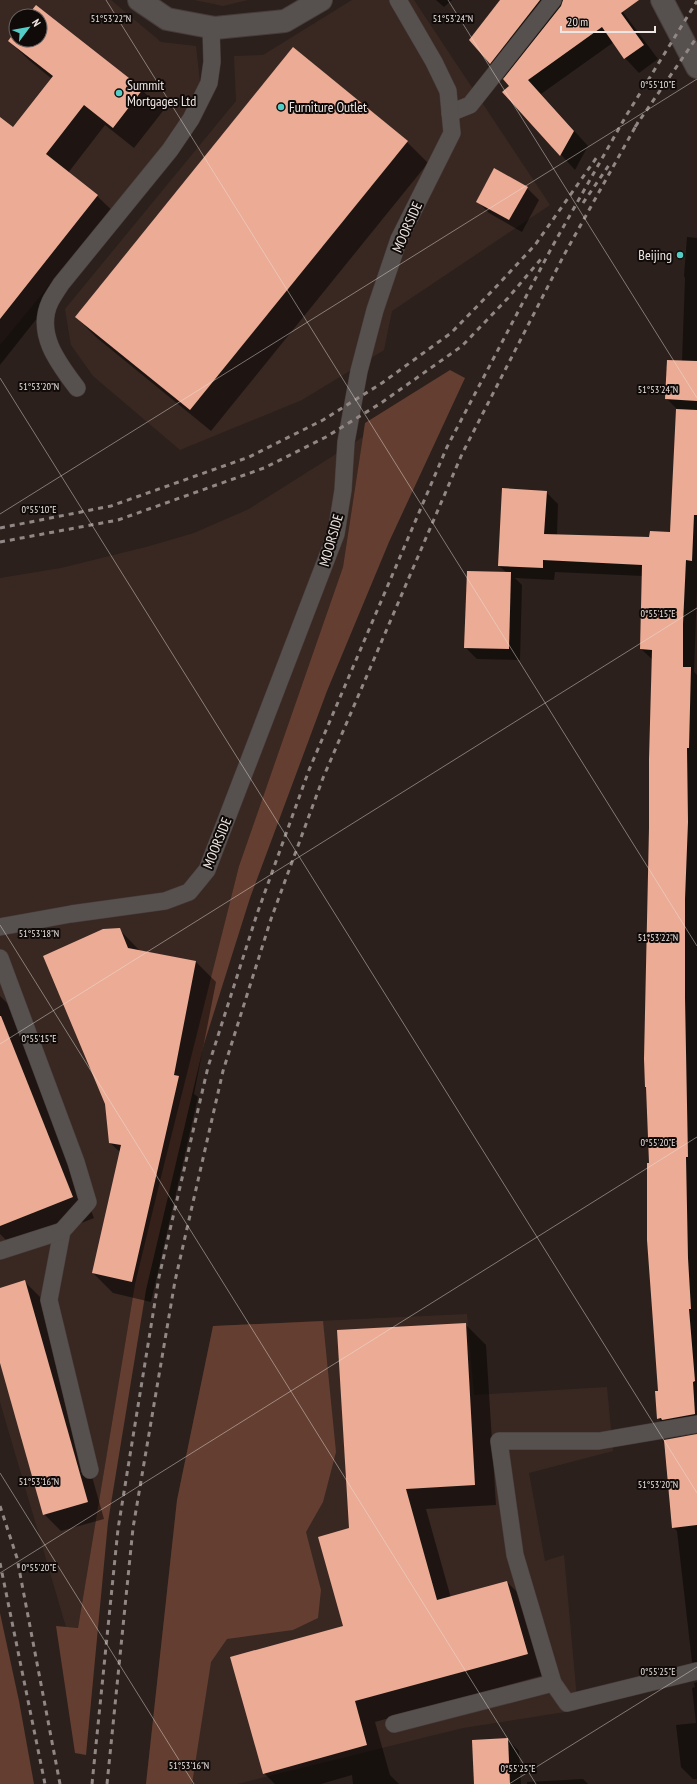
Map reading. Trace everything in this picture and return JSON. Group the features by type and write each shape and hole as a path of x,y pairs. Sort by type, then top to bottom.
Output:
{"street":[{"path":"139,0 168,19 212,27 285,21 321,0"},
{"path":"662,0 697,67"}],"lane":[{"name":"MOORSIDE","path":"0,927 71,914 165,901 189,892 207,870 336,534 343,490 346,442 359,371 375,310 399,239 452,133 448,91 434,62 398,0"},
{"path":"450,113 470,105 553,0"},
{"path":"77,388 55,358 48,341 45,322 50,302 61,284 170,150 191,119 209,83 212,62 212,27"},
{"path":"0,960 76,1162 88,1202 62,1231 0,1251"},
{"path":"62,1231 49,1300 90,1470"},
{"path":"697,1424 599,1441 499,1441 515,1554 553,1683 567,1703 697,1671"},
{"path":"394,1724 553,1683"}],"shaded area":[{"path":"0,0 111,0 161,42 196,46 202,100 0,345"},
{"path":"194,0 248,0 223,6"},
{"path":"352,0 414,0 550,205 392,311 384,350 302,400 180,450 93,376 71,345 65,309 236,101 234,56 263,55"},
{"path":"450,370 465,378 389,542 327,691 250,898 204,1044 146,1290 108,1522 86,1755 75,1753 56,1626 78,1628 135,1284 239,866 343,567 365,423"},
{"path":"363,437 343,567 239,866 135,1284 78,1628 66,1627 0,1402 0,578 61,568 146,547 194,533 249,509"},
{"path":"467,1314 474,1395 607,1387 613,1451 529,1473 545,1561 564,1555 578,1710 463,1728 237,1784 146,1784 177,1500 213,1326"},
{"path":"323,1321 336,1452 323,1502 306,1532 321,1590 318,1618 293,1630 227,1639 211,1662 192,1784 146,1784 177,1500 213,1326"},
{"path":"0,1613 19,1701 34,1784 0,1784"}],"building":[{"path":"500,0 540,0 490,64 469,40"},
{"path":"563,0 639,0 621,13 644,45 624,59 602,27 528,80 574,131 560,156 502,92 509,86 503,79 561,6"},
{"path":"48,14 143,89 113,128 84,105 46,154 98,195 0,319 0,117 13,127 53,76 17,48 48,48"},
{"path":"293,47 408,141 190,410 75,317"},
{"path":"494,168 528,187 509,220 476,202"},
{"path":"667,360 697,361 697,401 665,399"},
{"path":"676,409 697,410 697,515 694,515 692,561 686,560 683,624 683,667 691,667 689,748 687,748 688,822 685,899 685,998 688,1157 686,1157 688,1258 691,1309 689,1309 695,1381 693,1382 695,1414 662,1420 661,1418 657,1419 655,1391 658,1391 647,1240 647,1163 649,1163 644,1059 652,650 640,649 642,565 543,560 543,568 498,566 502,488 547,491 544,534 649,537 650,531 670,532"},
{"path":"467,571 511,572 509,649 464,648"},
{"path":"120,928 128,948 196,961 174,1075 179,1076 132,1282 92,1273 121,1145 109,1143 105,1104 43,956 103,929"},
{"path":"0,1016 73,1197 0,1226"},
{"path":"25,1280 88,1502 43,1515 0,1363 0,1288"},
{"path":"466,1323 475,1485 406,1489 437,1600 507,1581 528,1654 355,1701 367,1745 263,1774 230,1657 343,1626 318,1537 349,1528 337,1330"},
{"path":"697,1434 697,1525 672,1528 664,1440"},
{"path":"508,1738 510,1784 474,1784 472,1740"}],"railway":[{"path":"92,1784 118,1529 159,1277 208,1067 257,914 309,770 447,447 552,247 626,116 697,1"},
{"path":"635,127 697,37"},
{"path":"107,1784 133,1528 175,1281 223,1071 271,919 323,778 462,454 564,255 638,122"},
{"path":"0,528 111,506 249,457 323,420 382,383 451,333 535,245 597,157"},
{"path":"583,203 609,165"},
{"path":"0,542 118,520 264,468 326,437 381,403 462,346 508,298 541,259"},
{"path":"0,1506 17,1558 60,1784"},
{"path":"0,1563 45,1784"}],"place":[{"name":"Summit Mortgages Ltd","path":"119,93"},
{"name":"Furniture Outlet","path":"281,107"},
{"name":"Beijing","path":"680,255"}]}
